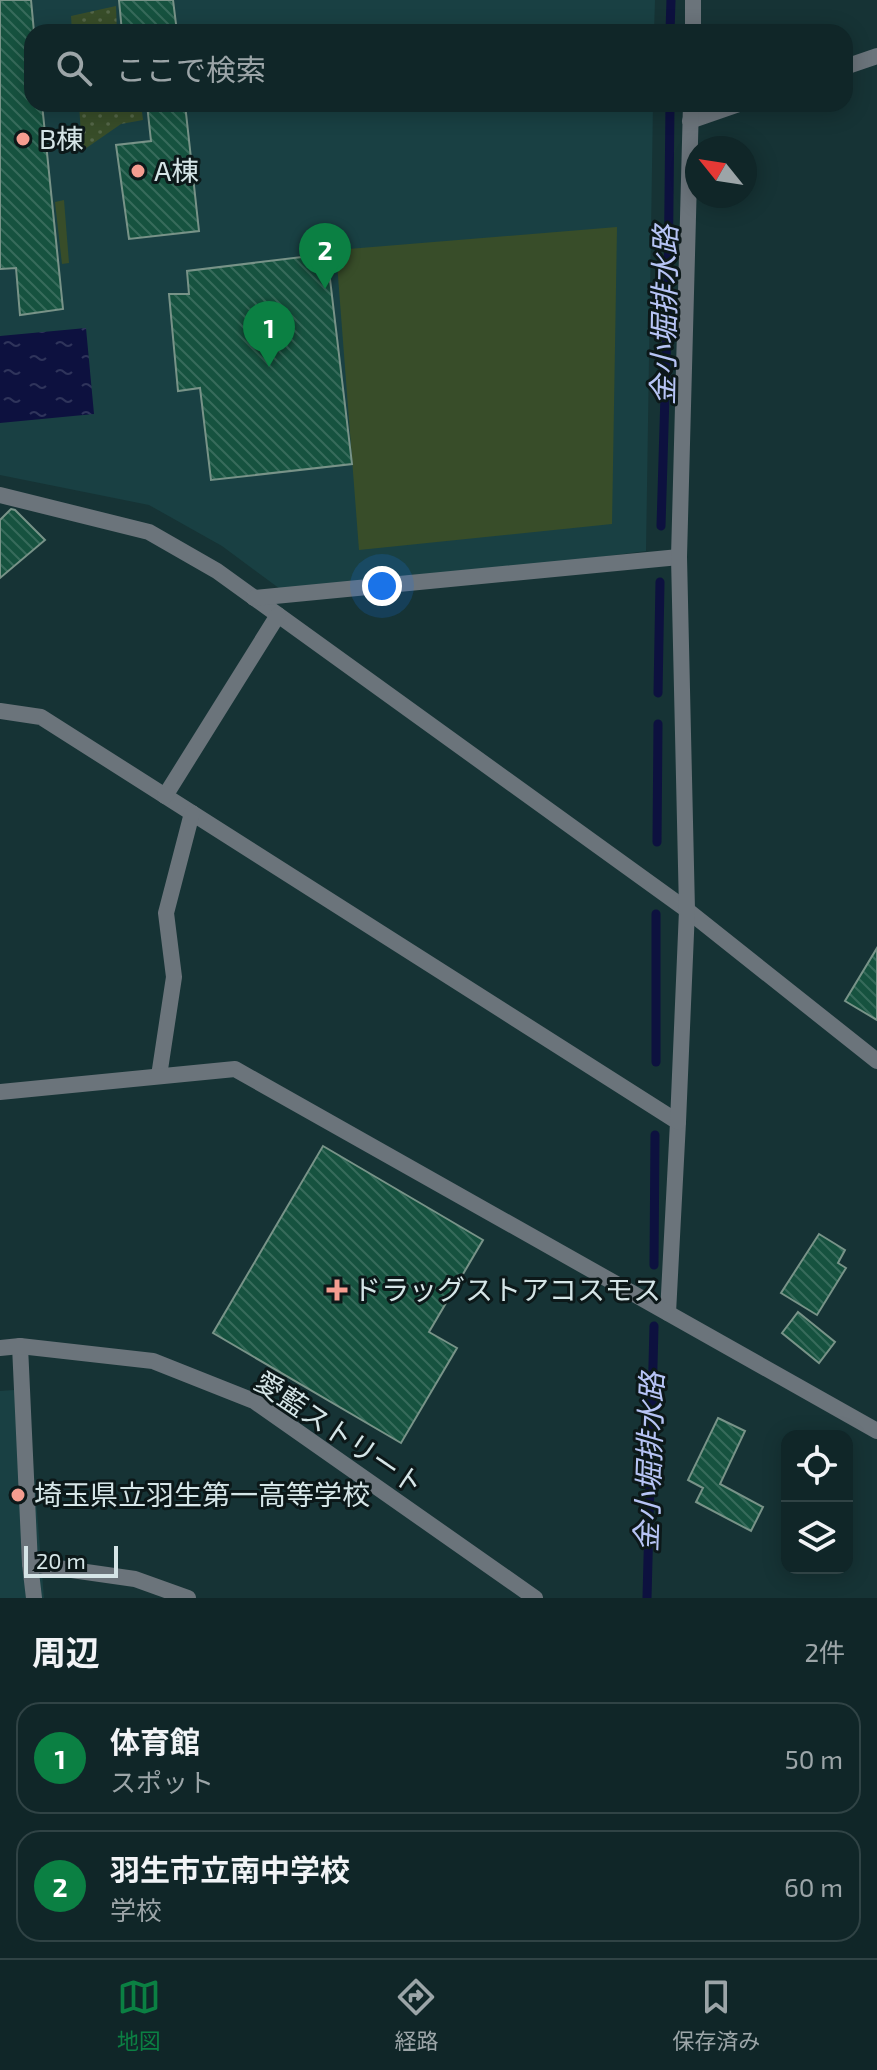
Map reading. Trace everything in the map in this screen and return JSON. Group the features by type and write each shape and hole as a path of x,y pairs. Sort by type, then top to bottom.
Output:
{"street":[{"path":"693,0 693,24"},
{"path":"853,64 877,56"},
{"path":"668,1313 687,910 679,557 691,112"},
{"path":"0,495 149,532 217,571 687,910 877,1061"},
{"path":"254,598 679,557"},
{"path":"165,796 278,615"},
{"path":"0,711 41,717 678,1122"},
{"path":"159,1076 174,977 166,913 192,813"},
{"path":"0,1092 235,1069 877,1431"},
{"path":"20,1346 34,1598"},
{"name":"愛藍ストリート","path":"0,1348 20,1346 153,1361 254,1401 535,1598"},
{"path":"30,1564 135,1579 188,1598"}],"shaded area":[{"path":"0,0 655,0 654,24 24,24 24,112 653,112 646,551 291,597 222,546 149,505 0,475"},
{"name":"埼玉県立羽生第一高等学校","path":"27,1389 44,1598 0,1598 0,1391"}],"green space":[{"path":"116,6 117,24 72,24 71,16"},
{"path":"80,112 142,112 143,120 121,124 82,151"},
{"path":"64,200 69,263 62,264 55,202"},
{"path":"617,227 612,524 359,550 336,250"}],"water":[{"path":"86,328 94,414 0,423 0,336"}],"building":[{"name":"B棟","path":"0,0 31,0 33,24 24,24 24,112 43,112 63,309 20,315 16,268 0,269"},
{"path":"119,0 173,0 176,24 121,24"},
{"name":"A棟","path":"148,112 186,112 199,231 129,239 116,145 151,141"},
{"path":"327,254 352,464 211,480 200,388 178,391 169,294 189,294 187,271"},
{"path":"11,509 45,540 0,578 0,520"},
{"path":"877,948 877,1020 845,1001"},
{"path":"323,1146 483,1240 429,1332 457,1348 401,1443 213,1333"},
{"path":"819,1234 845,1250 838,1263 846,1268 817,1315 781,1293"},
{"path":"798,1312 835,1342 819,1363 782,1333"},
{"path":"718,1418 745,1431 720,1484 763,1507 751,1531 696,1502 703,1488 688,1480"}],"waterway":[{"name":"金小堀排水路","path":"670,24 671,0"},
{"name":"金小堀排水路","path":"661,526 670,112"},
{"name":"金小堀排水路","path":"658,693 660,582"},
{"name":"金小堀排水路","path":"657,842 658,724"},
{"name":"金小堀排水路","path":"656,914 656,1062"},
{"name":"金小堀排水路","path":"654,1265 655,1135"},
{"name":"金小堀排水路","path":"647,1598 654,1326"}],"place":[{"name":"B棟","path":"23,139"},
{"name":"A棟","path":"138,171"},
{"name":"羽生市立南中学校","path":"325,289"},
{"name":"体育館","path":"269,367"},
{"name":"ドラッグストアコスモス","path":"337,1290"},
{"name":"埼玉県立羽生第一高等学校","path":"18,1495"}]}
